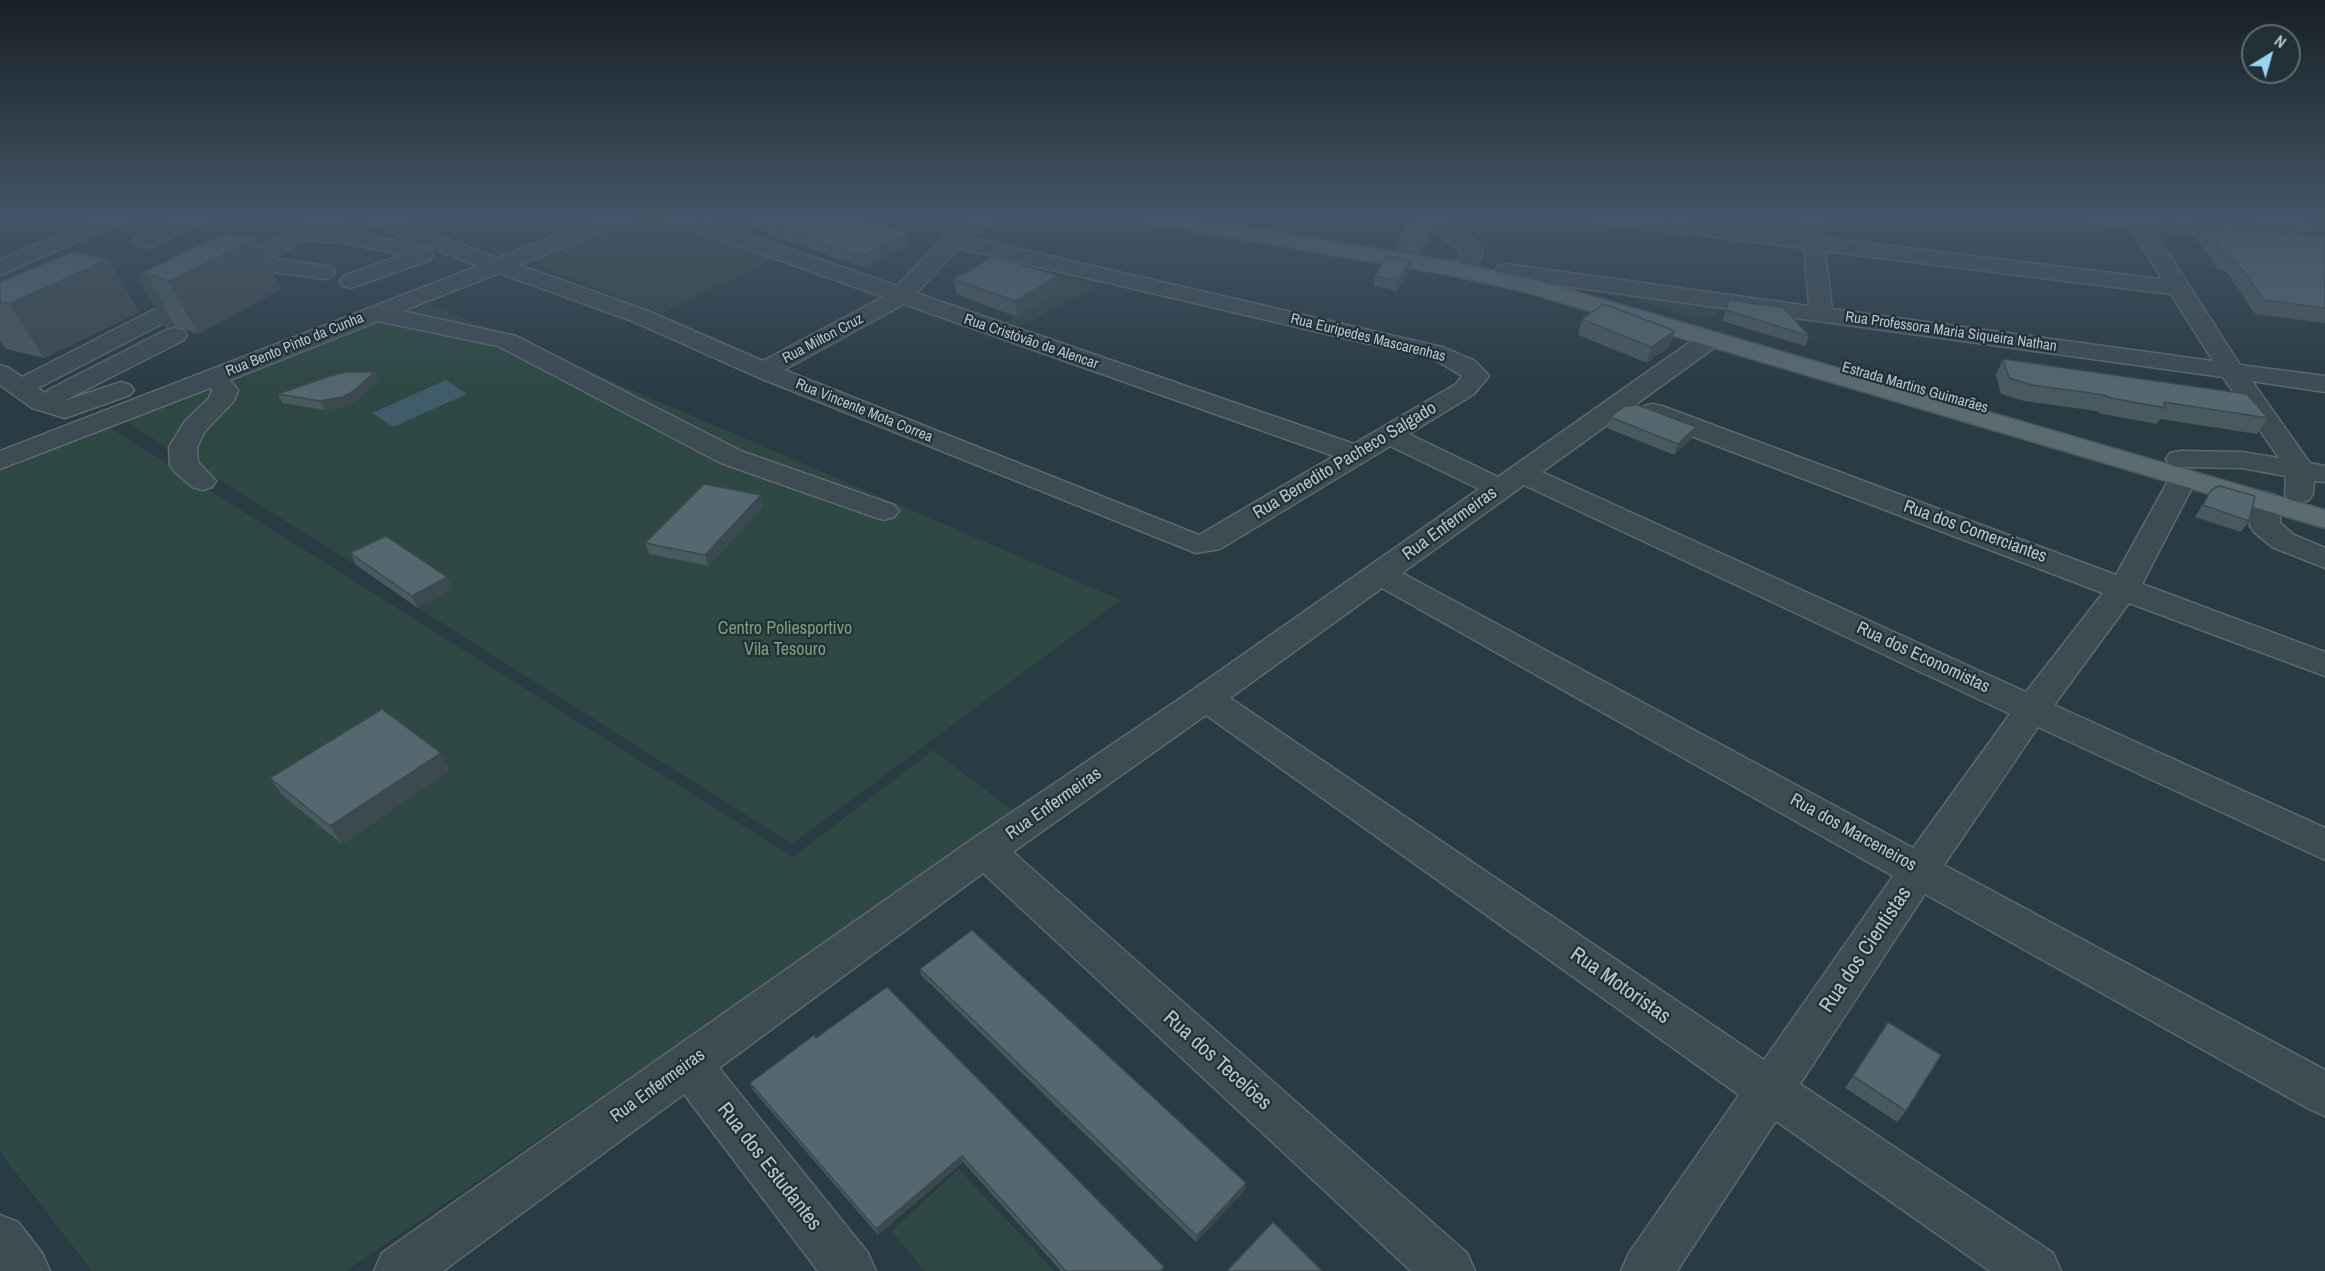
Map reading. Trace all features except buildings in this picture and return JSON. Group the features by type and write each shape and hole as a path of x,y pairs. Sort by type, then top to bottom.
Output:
{"main road":[{"name":"Estrada Martins Guimarães","path":"1483,275 1531,286 1709,339 2182,469 2300,491 2325,519"},
{"name":"Estrada Martins Guimarães","path":"1521,275 2023,419 2182,469"}],"street":[{"path":"351,281 367,275"},
{"path":"0,373 41,402 65,410 415,275"},
{"name":"Rua Bento Pinto da Cunha","path":"11,456 469,275"},
{"name":"Rua Vincente Mota Correa","path":"530,275 640,316 764,371 1196,544"},
{"name":"Rua Cristóvão de Alencar","path":"840,275 1355,454"},
{"name":"Rua Milton Cruz","path":"764,371 900,297 921,275"},
{"name":"Rua Euripedes Mascarenhas","path":"1105,275 1442,354 1466,366"},
{"name":"Rua Professora Maria Siqueira Nathan","path":"1538,275 2325,384"},
{"path":"1818,275 1821,314"},
{"path":"2076,275 2179,288"},
{"path":"2171,275 2232,372 2300,491"},
{"path":"374,313 507,341 731,457 884,511"},
{"path":"21,387 172,323 41,402"},
{"name":"Rua Enfermeiras","path":"400,1271 986,851 1206,698 1709,339"},
{"name":"Rua Benedito Pacheco Salgado","path":"1196,544 1209,543 1465,389 1476,376 1466,366"},
{"path":"202,482 184,465 183,447 194,427 221,401 225,390 215,377"},
{"name":"Rua dos Comerciantes","path":"1624,401 2325,665"},
{"path":"0,434 11,456"},
{"name":"Rua dos Economistas","path":"1390,435 1510,481 2033,708 2325,845"},
{"path":"2182,469 2242,460 2300,491"},
{"name":"Rua dos Cientistas","path":"1647,1271 1920,869 2033,708 2124,588 2182,469"},
{"path":"2300,491 2265,526 2283,541 2325,559"},
{"name":"Rua dos Marceneiros","path":"1380,574 1920,869 2325,1094"},
{"name":"Rua Motoristas","path":"1206,698 1771,1091 2035,1271"},
{"name":"Rua dos Tecelões","path":"986,851 1449,1271"},
{"name":"Rua dos Estudantes","path":"688,1064 850,1271"},
{"path":"0,1239 24,1271"}],"green space":[{"path":"563,275 741,275 662,314"},
{"path":"1013,275 1057,275 1099,285 1021,326 1006,322 1060,291"},
{"path":"1592,285 1707,302 1719,308 1715,316 1696,319"},
{"name":"Centro Poliesportivo Vila Tesouro","path":"425,301 1121,600 792,844 418,608 356,565 123,420"},
{"path":"109,427 793,857 933,750 1016,813 346,1271 92,1271 0,1152 0,470"},
{"path":"959,1169 1054,1271 925,1271 891,1231"}],"water":[{"path":"446,380 467,394 393,427 372,413"}]}
